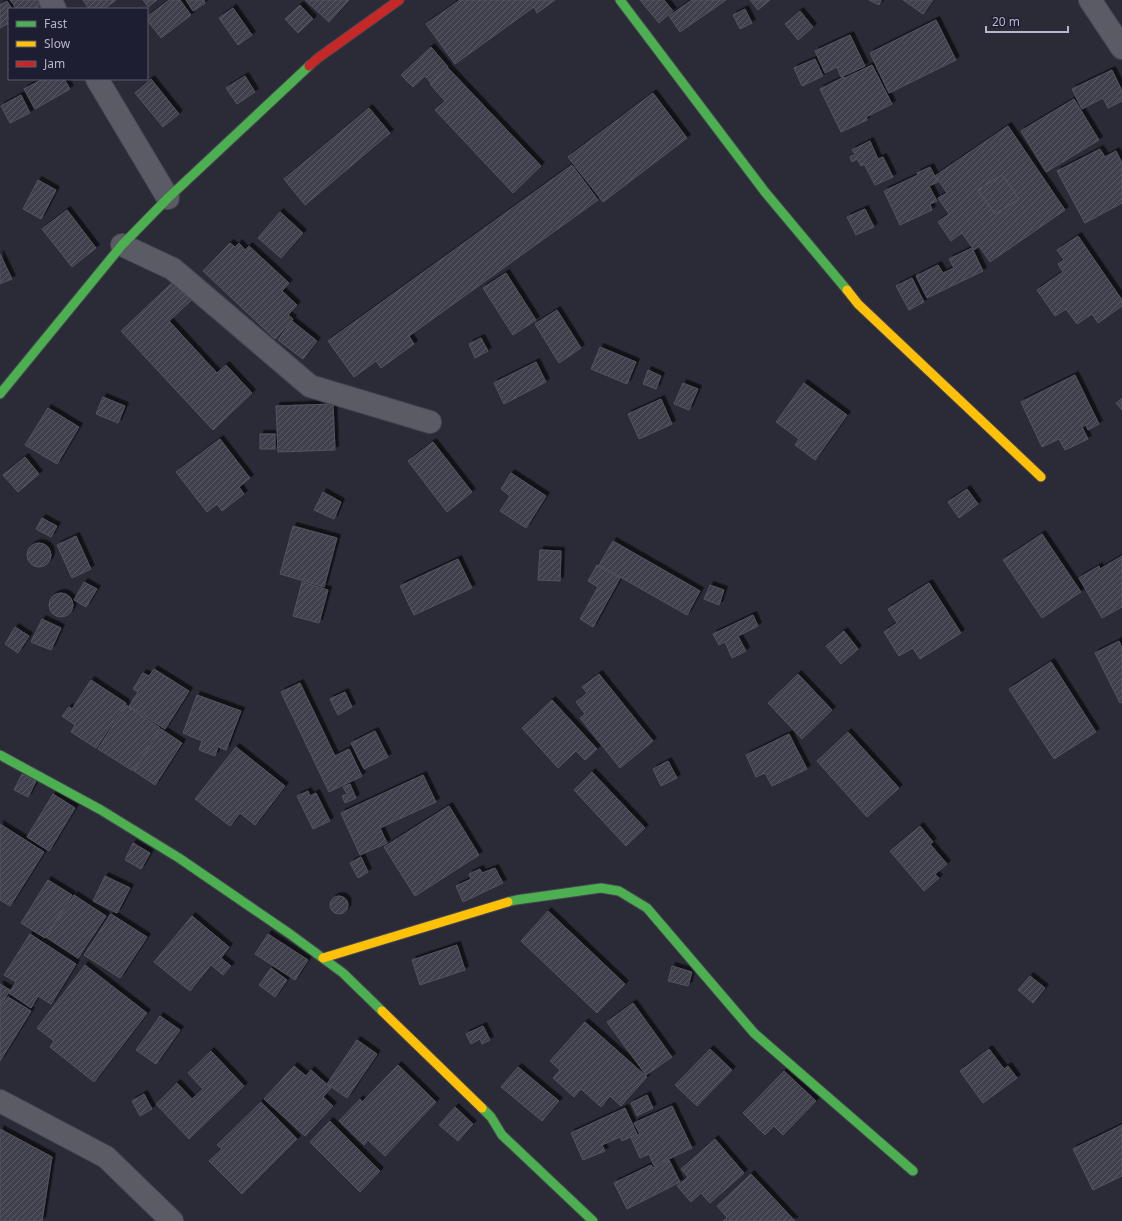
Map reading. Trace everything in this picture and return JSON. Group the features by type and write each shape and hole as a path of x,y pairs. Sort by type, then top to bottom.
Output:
{"street":[{"path":"0,394 122,245 168,198 318,58 399,0"},
{"path":"620,0 765,192 858,304 1041,477"},
{"path":"1090,0 1122,48"},
{"path":"98,80 168,198"},
{"path":"122,245 173,269 310,386 430,422"},
{"path":"0,755 101,810 179,858 290,934 343,973 491,1118 502,1135 593,1221"},
{"path":"323,958 516,900 601,888 619,891 647,908 754,1033 913,1171"},
{"path":"0,1101 106,1157 172,1221"}],"building":[{"path":"10,0 40,0 43,3 36,8 16,8"},
{"path":"83,0 116,0 105,8 88,8"},
{"path":"143,0 157,0 148,7"},
{"path":"169,0 180,0 191,15 161,38 148,21 148,16"},
{"path":"186,0 204,0 205,3 193,11"},
{"path":"305,0 349,0 329,22"},
{"path":"460,0 555,0 537,13 534,7 455,64 426,24"},
{"path":"640,0 664,0 673,11 659,23"},
{"path":"692,0 726,0 680,32 669,16"},
{"path":"750,0 770,0 758,10"},
{"path":"869,0 881,0 879,5"},
{"path":"903,0 933,0 923,14"},
{"path":"7,1 11,8 8,8 8,24 0,28 0,5"},
{"path":"300,5 313,19 298,33 285,19"},
{"path":"233,8 252,35 238,45 219,18"},
{"path":"745,9 752,23 740,29 733,15"},
{"path":"800,11 813,27 798,40 785,24"},
{"path":"936,20 956,60 889,93 870,53"},
{"path":"850,35 865,66 841,77 837,67 825,73 815,51"},
{"path":"431,47 448,67 431,83 425,76 413,87 401,75"},
{"path":"815,59 823,76 802,86 794,68"},
{"path":"872,65 892,104 866,117 867,120 841,132 820,89"},
{"path":"448,68 541,166 513,193 435,110 445,101 430,84"},
{"path":"1112,70 1122,91 1122,101 1108,108 1103,98 1082,109 1072,89"},
{"path":"245,76 255,92 237,104 226,88"},
{"path":"151,79 179,114 163,127 135,93"},
{"path":"41,80 65,80 70,89 35,109 24,89"},
{"path":"653,93 687,138 603,202 568,157"},
{"path":"21,95 30,113 10,123 1,106"},
{"path":"1074,99 1099,140 1046,172 1021,131"},
{"path":"369,108 390,133 305,205 284,179"},
{"path":"1008,126 1065,210 990,262 979,246 974,250 962,233 951,241 938,222 949,214 938,198 947,193 935,176","holes":["1002,175 1019,199 995,214 978,190"]},
{"path":"870,141 878,159 883,157 893,177 875,185 864,164 861,166 857,159 852,162 850,157 855,154 852,150"},
{"path":"1100,149 1105,157 1116,151 1122,163 1122,203 1085,223 1057,171"},
{"path":"572,165 598,200 409,336 414,344 381,368 376,361 354,377 328,341"},
{"path":"930,167 938,182 929,186 937,201 930,204 932,210 900,225 884,191 918,175 917,173"},
{"path":"1002,175 1019,199 995,214 978,190"},
{"path":"38,180 56,190 41,219 23,209"},
{"path":"865,209 874,227 856,235 847,217"},
{"path":"67,210 96,248 72,267 42,229"},
{"path":"280,212 303,233 281,258 258,238"},
{"path":"1078,236 1122,300 1122,306 1098,323 1092,314 1077,324 1066,309 1055,316 1037,290 1063,272 1058,264 1064,260 1057,250"},
{"path":"230,243 235,247 239,243 245,250 249,246 289,283 282,291 297,305 288,315 293,319 275,339 203,271"},
{"path":"972,248 983,271 927,298 916,276 938,265 943,273 954,268 949,259"},
{"path":"0,254 12,279 0,284"},
{"path":"506,273 536,320 513,335 483,288"},
{"path":"177,278 195,297 169,321 217,373 226,365 252,393 213,430 121,331"},
{"path":"912,278 924,302 909,310 896,286"},
{"path":"557,310 581,348 559,363 535,324"},
{"path":"292,321 317,341 303,359 278,340"},
{"path":"481,338 488,351 475,358 469,344"},
{"path":"600,347 636,362 627,384 591,369"},
{"path":"536,362 546,382 504,404 494,383"},
{"path":"648,370 661,376 656,389 643,384"},
{"path":"1075,375 1099,424 1088,430 1086,425 1082,427 1088,439 1065,450 1059,439 1042,447 1021,402"},
{"path":"683,383 698,389 689,410 674,404"},
{"path":"804,383 847,415 815,460 795,445 799,439 776,422"},
{"path":"103,397 125,406 118,423 96,414"},
{"path":"1122,398 1122,410 1116,403"},
{"path":"661,399 672,424 639,439 628,414"},
{"path":"333,404 335,450 278,452 276,406"},
{"path":"48,408 79,427 57,464 25,445"},
{"path":"260,434 275,434 275,449 260,449"},
{"path":"220,439 250,478 239,487 244,494 222,511 217,504 207,512 176,472"},
{"path":"433,442 472,492 447,512 408,461"},
{"path":"25,457 39,474 18,492 3,475"},
{"path":"511,473 546,496 526,528 500,511 510,496 501,489"},
{"path":"967,489 978,504 959,518 948,502"},
{"path":"323,492 341,502 334,519 314,510"},
{"path":"42,518 57,526 51,537 36,529"},
{"path":"293,526 337,538 324,587 280,574"},
{"path":"1042,534 1081,592 1042,618 1003,560"},
{"path":"76,536 91,569 72,578 57,545"},
{"path":"613,541 700,591 687,615 599,565"},
{"path":"39,543 47,547 51,555 47,563 39,567 31,563 27,555 31,547"},
{"path":"540,550 561,551 560,581 538,580"},
{"path":"1122,556 1122,607 1102,618 1079,578 1099,566 1100,569"},
{"path":"458,559 472,588 414,615 400,586"},
{"path":"597,565 620,578 593,627 580,619 598,587 588,581"},
{"path":"84,582 97,589 86,607 74,600"},
{"path":"302,582 328,590 319,623 293,616"},
{"path":"929,583 961,633 920,659 913,648 899,656 884,632 897,623 888,609"},
{"path":"710,585 724,590 719,605 704,599"},
{"path":"61,593 66,594 72,600 72,610 66,616 61,617 56,616 50,610 49,605 50,600 56,594"},
{"path":"753,615 758,626 738,636 746,651 732,658 725,642 719,645 713,634"},
{"path":"42,619 61,628 51,650 31,642"},
{"path":"15,627 29,636 18,653 5,644"},
{"path":"844,631 858,649 841,664 826,646"},
{"path":"1119,641 1122,648 1122,702 1120,703 1095,653"},
{"path":"1051,662 1096,732 1054,759 1009,689"},
{"path":"154,669 189,691 165,729 129,706 138,692 133,689 143,673 149,676"},
{"path":"599,674 653,741 620,768 580,718 585,714 576,702 587,693 582,687"},
{"path":"798,674 832,710 802,739 768,703"},
{"path":"91,680 126,703 96,748 71,732 75,725 62,716 69,707 72,709"},
{"path":"300,683 335,756 349,749 362,776 329,792 281,692"},
{"path":"345,692 352,707 338,715 330,699"},
{"path":"197,695 241,711 226,750 218,747 215,756 199,750 202,741 183,733"},
{"path":"552,700 597,749 585,760 576,751 558,768 522,728"},
{"path":"126,705 160,728 133,771 98,749"},
{"path":"161,729 182,743 155,785 134,771"},
{"path":"375,731 388,757 364,769 351,743"},
{"path":"848,732 899,788 867,817 817,761"},
{"path":"789,734 807,769 772,786 765,773 756,777 746,755"},
{"path":"236,747 285,786 255,825 240,813 230,826 195,799"},
{"path":"668,761 677,778 661,786 653,769"},
{"path":"592,772 645,828 626,846 574,790"},
{"path":"22,774 36,781 28,797 14,790"},
{"path":"423,775 436,802 380,828 387,843 360,855 341,813"},
{"path":"350,784 356,798 345,803 342,796 347,794 343,787"},
{"path":"308,791 310,796 316,793 330,821 313,829 297,796"},
{"path":"53,794 75,808 49,851 27,837"},
{"path":"449,806 479,855 415,896 384,847"},
{"path":"0,824 44,852 10,906 0,900"},
{"path":"920,826 933,842 930,844 947,864 935,874 939,878 924,891 890,851"},
{"path":"133,843 150,853 141,869 125,860"},
{"path":"361,857 368,872 358,878 350,863"},
{"path":"495,868 503,883 463,902 456,886 471,879 469,874 480,869 482,873"},
{"path":"105,876 130,888 117,913 93,901"},
{"path":"48,880 72,895 45,938 21,923"},
{"path":"74,895 106,916 78,958 46,937"},
{"path":"339,896 345,899 348,905 345,911 339,914 333,911 330,905 333,899"},
{"path":"548,911 625,984 597,1013 521,941"},
{"path":"111,914 147,937 120,978 84,955"},
{"path":"192,916 229,947 221,958 231,966 223,975 211,965 190,991 154,962"},
{"path":"30,934 76,964 51,1004 38,996 31,1008 9,993 16,982 4,975"},
{"path":"268,934 308,960 295,980 255,954"},
{"path":"457,945 465,970 420,985 412,960"},
{"path":"85,965 147,1013 94,1082 50,1047 54,1041 37,1028"},
{"path":"672,966 692,972 688,986 668,981"},
{"path":"271,968 287,980 275,997 259,985"},
{"path":"1030,976 1045,988 1033,1003 1018,990"},
{"path":"0,984 10,990 0,1007"},
{"path":"8,997 31,1011 0,1061 0,1009"},
{"path":"633,1003 672,1057 646,1075 607,1022"},
{"path":"160,1016 180,1030 156,1064 136,1050"},
{"path":"585,1022 647,1077 621,1106 610,1096 601,1107 581,1089 574,1097 553,1078 560,1070 550,1061"},
{"path":"483,1026 490,1040 482,1044 480,1039 471,1044 466,1034"},
{"path":"357,1040 377,1054 347,1098 327,1084"},
{"path":"710,1049 732,1070 697,1106 675,1085"},
{"path":"989,1049 1004,1069 1008,1066 1017,1078 983,1103 960,1071"},
{"path":"211,1051 244,1086 189,1139 156,1104 177,1083 192,1099 203,1089 188,1073"},
{"path":"398,1065 436,1102 385,1156 368,1140 364,1145 339,1121 360,1099 362,1102"},
{"path":"294,1066 306,1076 311,1070 331,1088 323,1097 333,1106 305,1136 264,1099"},
{"path":"518,1067 559,1101 542,1121 501,1087"},
{"path":"784,1071 816,1101 783,1135 774,1126 765,1135 743,1113"},
{"path":"144,1094 152,1109 140,1116 132,1101"},
{"path":"647,1095 653,1108 637,1116 631,1103"},
{"path":"261,1102 297,1139 242,1194 209,1161 222,1149 217,1145"},
{"path":"672,1106 692,1148 654,1166 649,1154 640,1158 631,1138 640,1134 634,1123"},
{"path":"455,1107 473,1124 458,1141 439,1125"},
{"path":"625,1108 637,1134 622,1141 620,1137 602,1145 605,1151 583,1160 571,1133"},
{"path":"330,1121 380,1171 360,1192 310,1142"},
{"path":"1122,1125 1122,1176 1093,1190 1073,1149"},
{"path":"0,1129 52,1157 42,1221 0,1221"},
{"path":"715,1139 744,1173 710,1203 701,1193 691,1202 677,1186 688,1177 681,1169"},
{"path":"669,1160 680,1182 627,1209 614,1183 651,1165 653,1168"},
{"path":"751,1174 795,1221 723,1221 727,1217 717,1206"}],"traffic: fast":[{"path":"620,0 765,192 847,290"},
{"path":"0,394 122,245 168,198 309,66"},
{"path":"0,755 101,810 179,858 290,934 343,973 382,1011"},
{"path":"508,902 601,888 619,891 647,908 754,1033 913,1171"},
{"path":"482,1108 491,1117 502,1135 593,1221"}],"traffic: slow":[{"path":"847,290 858,304 1041,477"},
{"path":"323,958 508,902"},
{"path":"382,1011 482,1108"}],"traffic: jam":[{"path":"309,66 399,0"}]}
